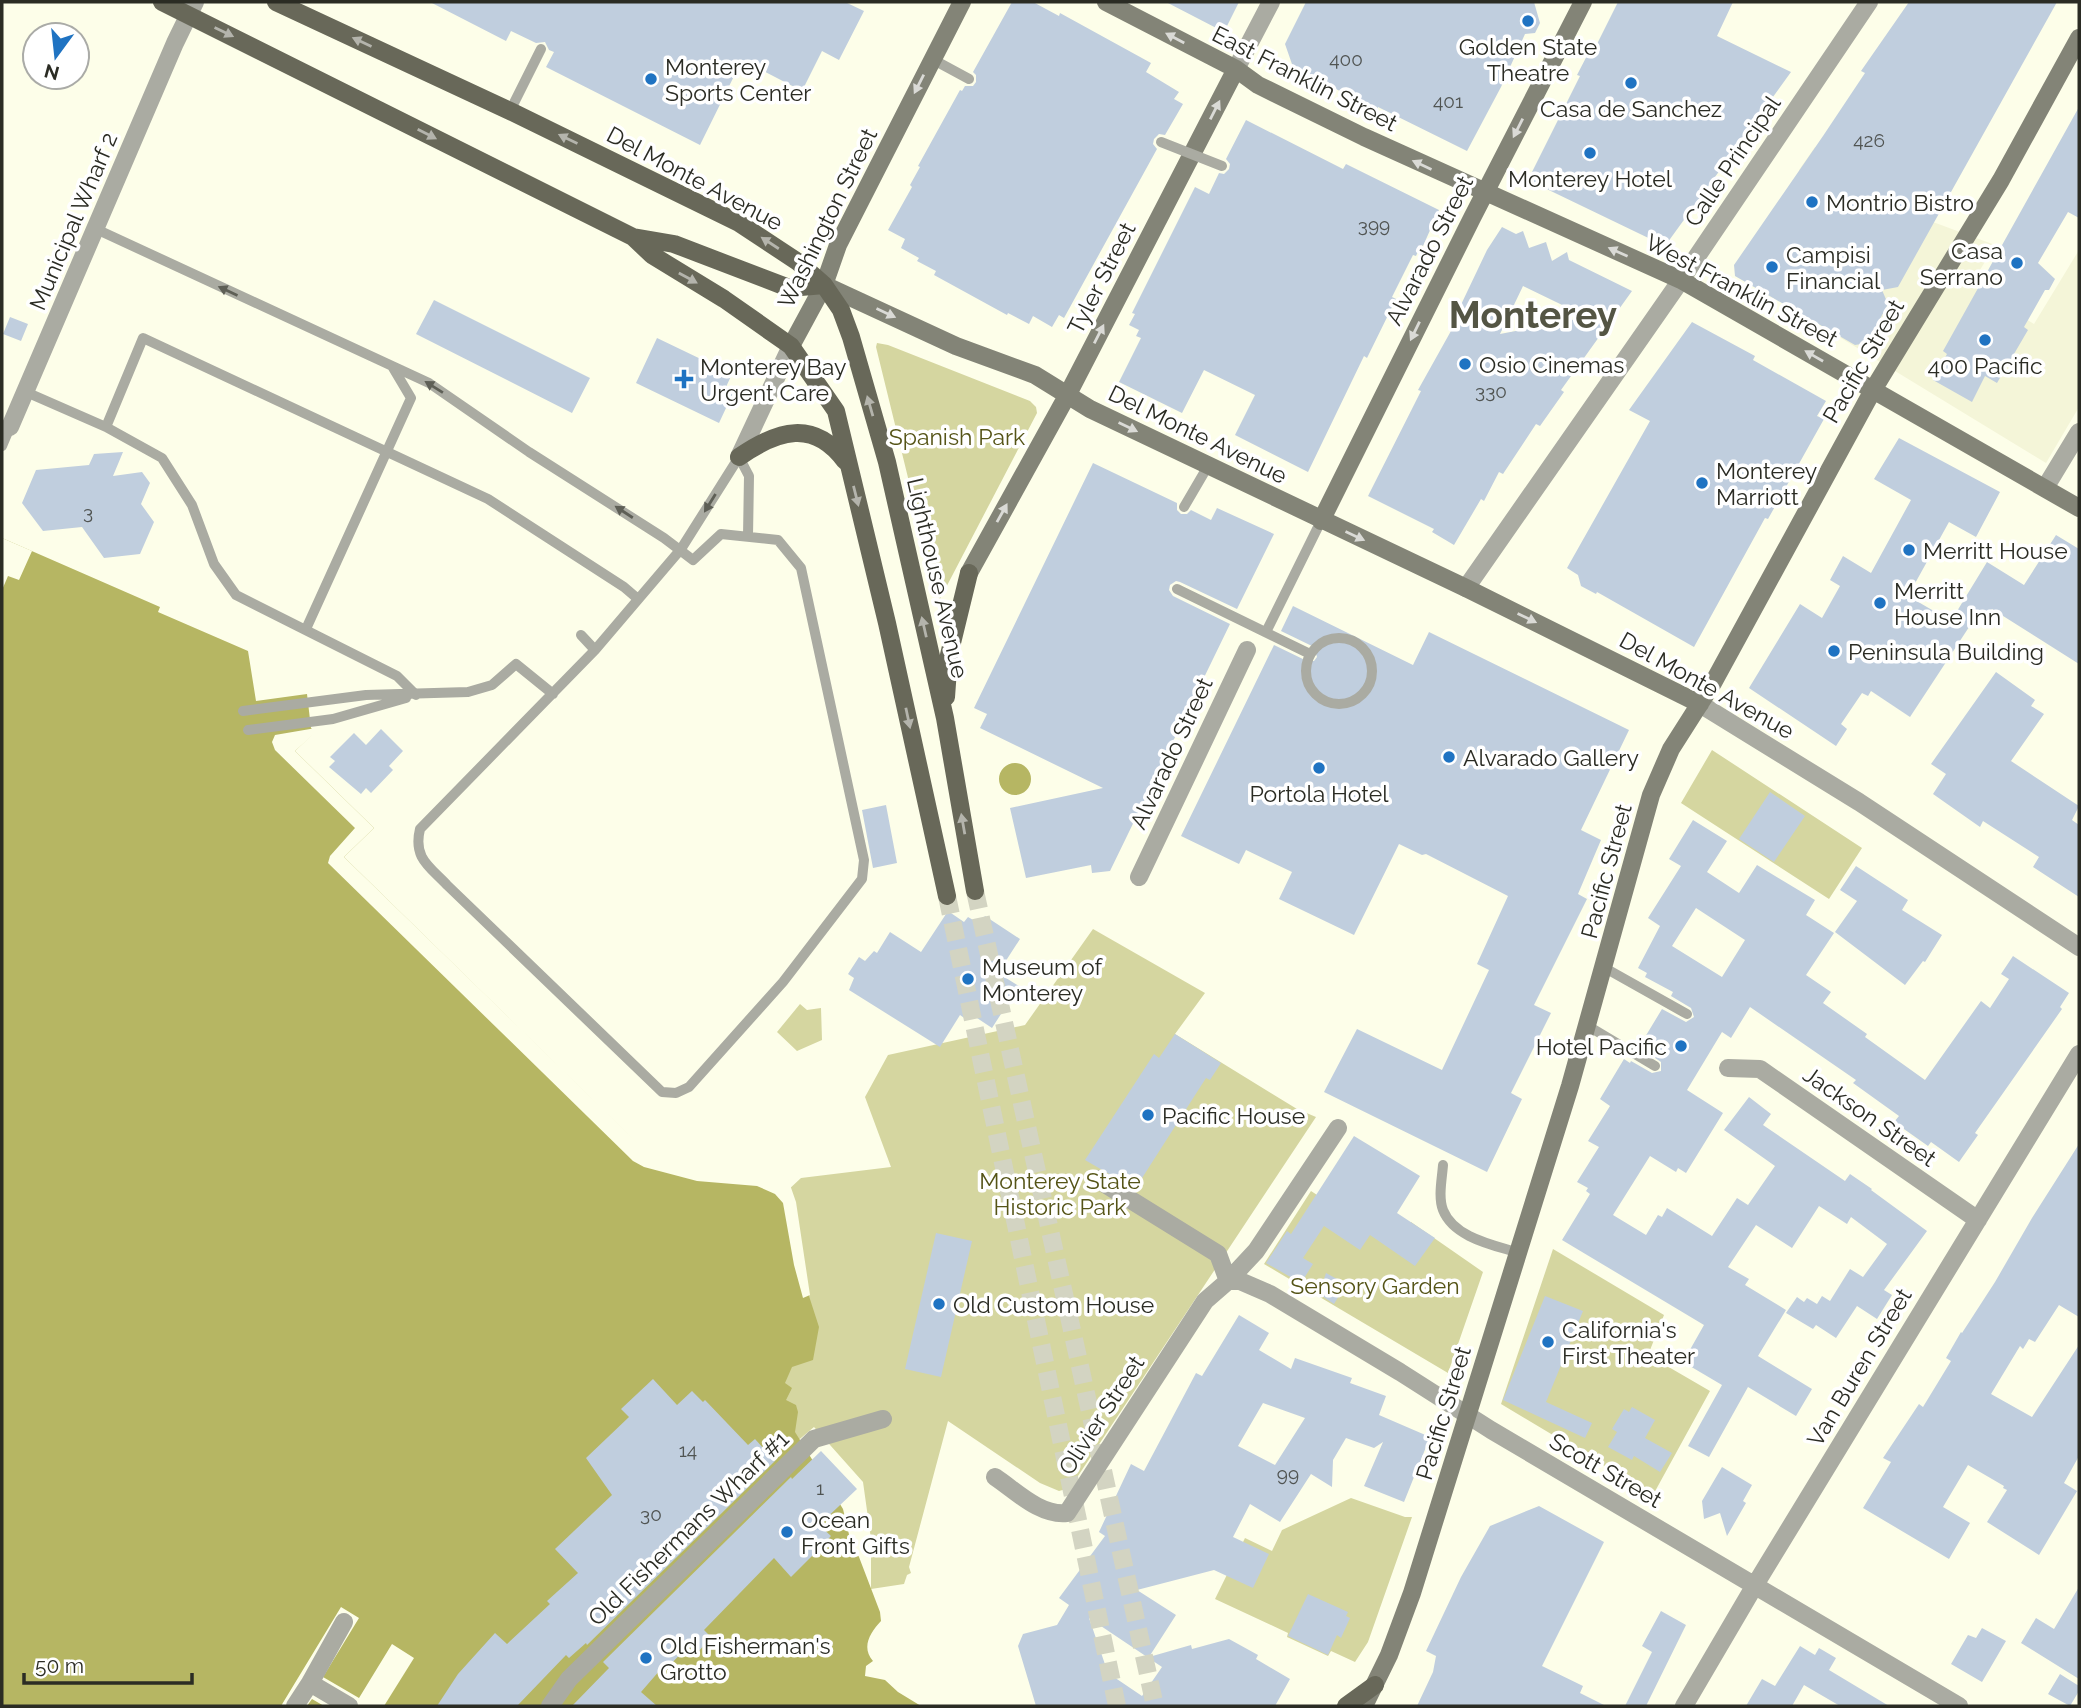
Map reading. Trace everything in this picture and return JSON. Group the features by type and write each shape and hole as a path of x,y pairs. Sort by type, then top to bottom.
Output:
{"main road":[{"path":"163,2 192,8 633,237 652,255 724,299 791,346 836,411 887,624 947,896"},
{"name":"Del Monte Avenue","path":"276,2 510,111 739,223 798,262 824,285 956,346 1035,375 1090,409 1466,588 1700,704"},
{"name":"Washington Street","path":"791,346 824,285 838,245 962,2"},
{"name":"East Franklin Street","path":"1106,2 1236,69 1282,96 1484,193"},
{"name":"Alvarado Street","path":"1321,521 1484,193 1583,2"},
{"name":"Pacific Street","path":"1364,1706 1412,1593 1588,1026 1651,795 1671,748 1700,704 1873,390 2001,180 2079,38"},
{"name":"Tyler Street","path":"944,718 949,655 969,573 1068,394 1236,69"},
{"name":"West Franklin Street","path":"1484,193 1681,280 2079,509"},
{"path":"633,237 674,244 789,288 824,285"},
{"name":"Lighthouse Avenue","path":"824,285 841,310 851,337 887,462 944,718 975,891"},
{"path":"740,457 762,441 792,433 812,434 834,447 849,467"},
{"path":"1346,1706 1375,1685"}],"street":[{"name":"Tyler Street","path":"1236,69 1271,2"},
{"name":"Calle Principal","path":"1466,588 1681,280 1869,2"},
{"name":"Municipal Wharf 2","path":"10,427 192,8"},
{"name":"Washington Street","path":"740,457 791,346"},
{"path":"2045,488 2079,432"},
{"name":"Alvarado Street","path":"1139,877 1247,649"},
{"name":"Del Monte Avenue","path":"1700,704 1859,802 2079,947"},
{"name":"Van Buren Street","path":"1684,1706 2079,1054"},
{"name":"Jackson Street","path":"1728,1068 1760,1069 1978,1220"},
{"path":"1097,1179 1218,1254 1228,1281 1256,1251 1338,1128"},
{"name":"Scott Street","path":"1228,1281 1240,1281 1270,1294 1400,1371 1466,1415 1959,1706"},
{"name":"Olivier Street","path":"995,1477 1043,1510 1055,1514 1067,1513 1205,1300 1228,1281"},
{"name":"Old Fishermans Wharf #1","path":"550,1706 569,1679 814,1439 883,1419"},
{"path":"295,1706 344,1622"},
{"path":"310,1683 349,1706"}],"lane":[{"path":"510,111 541,48"},
{"path":"932,59 969,79"},
{"path":"1161,142 1223,166"},
{"path":"96,229 429,383 529,452 681,549 693,560 721,534 778,540 801,568 864,860 862,879 783,982 689,1087 676,1093 662,1092 447,885 421,858 416,845 420,830 595,650 681,549 740,457"},
{"path":"106,427 143,338 488,499 624,587 638,599"},
{"path":"306,629 411,398 392,366"},
{"path":"26,392 106,427 162,458 192,505 214,564 236,595 397,676 416,695"},
{"name":"Municipal Wharf 2","path":"2,446 10,427"},
{"path":"740,457 749,476 748,536"},
{"path":"1184,507 1208,466"},
{"path":"1266,632 1321,521"},
{"path":"1177,589 1310,654"},
{"path":"581,635 595,650"},
{"path":"1347,639 1357,644 1370,659 1371,679 1367,688 1352,701 1343,704 1324,701 1309,685 1306,664 1310,654 1326,640 1347,639"},
{"path":"243,711 366,695 468,692 492,685 516,664 553,694"},
{"path":"248,730 334,719 416,695"},
{"path":"1605,968 1687,1014"},
{"path":"1588,1026 1655,1066"},
{"path":"1443,1166 1443,1210 1455,1226 1473,1238 1519,1252"}],"shaded area":[{"path":"1815,147 1933,222 1995,245 1971,285 2034,324 2079,250 2079,407 2046,463 1813,321 1839,278 1859,211 1799,170"},
{"path":"2,538 160,607 158,612 248,651 256,701 307,694 311,728 315,732 295,751 374,828 344,857 643,1149 773,1171 797,1239 809,1296 819,1327 813,1360 792,1367 785,1383 792,1388 786,1400 796,1405 798,1412 795,1432 843,1509 851,1543 880,1612 881,1621 868,1640 869,1656 873,1661 866,1666 865,1676 885,1680 898,1692 921,1706 2,1706"},
{"path":"1015,763 1026,768 1031,779 1026,790 1015,795 1004,790 999,779 1004,768"}],"green space":[{"name":"Spanish Park","path":"877,343 1030,401 1036,407 1037,413 940,599 937,596"},
{"path":"1712,750 1862,848 1829,899 1681,803"},
{"name":"Monterey State Historic Park","path":"1093,929 1205,993 1175,1034 1297,1109 1316,1117 1070,1488 1059,1491 1040,1483 948,1421 909,1567 911,1573 907,1575 904,1584 871,1589 871,1539 863,1482 814,1427 776,1459 718,1255 801,1178 891,1167 865,1097 888,1055 1025,1025"},
{"path":"800,1004 807,1010 821,1008 822,1040 797,1051 777,1032"},
{"name":"Sensory Garden","path":"1311,1191 1395,1246 1411,1222 1483,1272 1448,1373 1264,1264"},
{"path":"1553,1249 1664,1315 1648,1355 1710,1391 1653,1495 1501,1404"},
{"path":"1351,1498 1412,1517 1368,1642 1355,1662 1331,1651 1328,1656 1287,1637 1288,1633 1215,1599 1245,1538 1272,1551 1282,1530"}],"pier":[{"path":"2,538 32,551 19,580 8,576 2,590"},
{"path":"316,728 318,734 315,733 295,751 374,828 344,857 643,1148 646,1146 763,1164 775,1168 788,1179 796,1202 810,1295 803,1298 783,1203 775,1194 757,1186 697,1181 644,1167 633,1161 328,863 330,856 355,828 275,750 272,742 275,735"},
{"path":"341,1607 359,1618 323,1677 359,1698 392,1644 414,1658 384,1706 324,1706 312,1699 307,1706 281,1706"}],"building":[{"name":"Monterey Sports Center","path":"430,2 845,2 864,11 839,60 822,51 802,91 742,60 700,145 546,67 554,52 549,50 545,42 536,43 511,31 506,41"},
{"path":"1012,2 1033,2 1059,16 1060,13 1151,63 1146,72 1179,92 1174,99 1183,104 1165,135 1159,134 1154,139 1153,144 1157,149 1064,318 1059,315 1052,327 1033,316 1029,324 1008,313 1007,315 934,275 936,271 901,248 905,239 888,230 912,187 910,185 920,167 918,166 960,90 965,86 973,86 976,82 973,72"},
{"path":"1166,2 1239,2 1224,32"},
{"path":"1306,2 1534,2 1540,23 1535,33 1525,34 1467,151 1378,107 1377,110 1293,67 1285,44"},
{"path":"1618,2 1733,2 1717,36 1791,72 1665,246 1528,180 1580,76 1577,75 1592,46 1595,48"},
{"path":"1909,2 2057,2 1898,287 1882,290 1888,304 1867,343 1855,345 1735,276 1734,265 1865,73 1861,71"},
{"path":"2079,107 2079,218 2068,212 2038,263 2055,279 2049,290 2045,290 2024,327 2028,330 1997,383 1985,376 1972,402 1933,380 1947,354 1943,351"},
{"path":"1246,120 1343,169 1346,164 1439,210 1423,246 1421,245 1416,256 1413,255 1392,297 1396,299 1367,358 1364,356 1308,472 1235,435 1255,395 1204,370 1182,413 1119,382 1141,338 1136,336 1139,330 1129,325 1135,314 1132,313 1195,187 1209,194 1219,173 1224,174 1229,169 1230,164 1226,159"},
{"path":"1502,227 1516,234 1523,231 1529,248 1546,242 1552,261 1567,252 1569,260 1632,291 1561,390 1564,392 1540,426 1536,424 1503,474 1499,472 1484,501 1481,499 1454,545 1432,532 1434,529 1368,496 1421,391 1418,390 1461,313 1458,311 1487,250","holes":["1523,286 1587,317 1500,334"]},
{"path":"434,300 590,378 572,413 416,334"},
{"path":"10,317 28,324 21,341 3,334"},
{"name":"Monterey Marriott","path":"1692,322 1755,356 1753,360 1826,401 1817,416 1824,419 1768,519 1765,518 1694,647 1597,592 1596,594 1581,586 1578,575 1567,568 1650,421 1629,410"},
{"name":"Monterey Bay Urgent Care","path":"657,338 732,374 726,387 734,391 719,423 636,383"},
{"path":"1899,438 2000,492 1976,537 1949,522 1908,596 1951,621 1987,562 2024,585 2056,535 2079,549 2079,664 1992,609 1982,626 1973,621 1910,717 1871,691 1868,696 1862,693 1841,724 1847,729 1836,746 1749,688 1800,604 1822,618 1840,586 1830,580 1843,556 1871,573 1911,500 1874,479"},
{"path":"123,452 113,476 142,472 150,483 141,504 154,522 140,554 104,558 82,527 43,531 22,503 36,470 89,465 94,454"},
{"path":"1093,463 1177,503 1177,510 1181,514 1187,514 1191,510 1211,520 1217,508 1274,534 1237,609 1180,582 1176,581 1170,585 1169,590 1173,596 1230,624 1110,871 1092,873 1091,865 1026,878 1010,808 1103,788 980,728 987,714 974,708"},
{"path":"1293,606 1413,665 1429,632 1629,730 1581,830 1601,840 1578,894 1587,899 1534,1005 1551,1013 1511,1093 1522,1099 1487,1172 1324,1092 1357,1029 1442,1070 1489,970 1477,964 1508,896 1426,854 1422,855 1399,844 1354,935 1279,899 1292,872 1246,850 1239,864 1181,836 1274,645 1307,661 1314,661 1317,657 1314,647 1281,631"},
{"path":"1996,672 2035,700 2031,706 2044,714 2011,761 2079,806 2072,820 2079,825 2079,897 2033,867 2039,857 1983,821 1980,827 1933,794 1946,774 1931,764"},
{"path":"381,729 403,751 389,766 393,770 371,793 366,788 361,794 329,767 335,761 330,757 354,733 366,745"},
{"path":"1770,792 1805,816 1774,862 1739,839"},
{"path":"886,805 897,863 873,868 862,810"},
{"path":"1693,820 1727,841 1707,872 1739,893 1757,865 1815,900 1806,915 1834,933 1806,975 1831,992 1823,1003 1925,1080 1981,1001 1990,1008 2009,979 2001,974 2013,956 2069,993 2060,1007 2062,1009 1975,1133 1978,1135 1959,1162 1931,1142 1928,1146 1894,1122 1899,1116 1853,1083 1856,1080 1750,1007 1731,1038 1722,1032 1687,1090 1723,1113 1686,1173 1678,1168 1676,1172 1650,1156 1613,1215 1646,1235 1658,1215 1662,1217 1667,1208 1712,1236 1737,1198 1748,1205 1775,1166 1724,1130 1749,1097 1771,1114 1763,1125 1845,1181 1850,1174 1927,1231 1884,1290 1892,1295 1877,1319 1857,1306 1836,1338 1816,1325 1813,1329 1786,1313 1797,1297 1804,1302 1807,1298 1817,1304 1822,1296 1830,1301 1850,1269 1863,1277 1887,1244 1851,1217 1847,1224 1819,1206 1792,1248 1756,1225 1728,1267 1749,1279 1745,1285 1786,1310 1758,1356 1812,1389 1796,1416 1748,1387 1709,1457 1688,1446 1722,1385 1683,1362 1704,1325 1562,1240 1590,1194 1586,1191 1588,1188 1577,1182 1599,1147 1588,1141 1610,1106 1600,1099 1624,1059 1652,1073 1661,1071 1661,1062 1639,1047 1662,1009 1686,1022 1694,1017 1691,1008 1671,996 1673,992 1645,977 1647,973 1638,968 1660,926 1648,918 1681,866 1669,859","holes":["1696,908 1745,940 1722,977 1672,946"]},
{"path":"1856,866 1908,900 1902,910 1942,935 1925,962 1923,961 1905,985 1835,932 1857,901 1840,890"},
{"name":"Museum of Monterey","path":"948,911 964,922 968,917 980,924 985,916 1020,939 998,973 1019,986 992,1028 971,1014 967,1020 960,1015 940,1047 849,990 854,978 848,974 859,957 865,961 874,951 877,953 890,932 921,952"},
{"name":"Pacific House","path":"1175,1034 1221,1063 1210,1080 1206,1078 1135,1189 1085,1160 1154,1054 1159,1058"},
{"path":"1354,1136 1420,1176 1397,1213 1435,1238 1415,1266 1370,1235 1360,1250 1324,1226 1303,1258 1313,1264 1301,1283 1266,1263 1287,1231 1291,1234"},
{"path":"2079,1144 2079,1317 2059,1305 2035,1342 2029,1339 2023,1349 2020,1346 1991,1394 2032,1417 2079,1345 2079,1456 2064,1483 2077,1491 2039,1555 1987,1522 2007,1490 1968,1465 1943,1507 1970,1523 1949,1559 1863,1508 1891,1462 1883,1458 1919,1404 1923,1407 1951,1361 1946,1358 1961,1332 1995,1282"},
{"name":"Old Custom House","path":"936,1233 972,1241 941,1377 905,1369"},
{"path":"1326,1273 1346,1284 1334,1304 1319,1294"},
{"name":"California's First Theater","path":"1545,1296 1583,1311 1546,1402 1592,1423 1585,1438 1503,1400"},
{"path":"1239,1315 1269,1333 1259,1350 1291,1369 1295,1358 1352,1378 1350,1383 1386,1396 1379,1415 1430,1437 1404,1502 1364,1486 1383,1442 1374,1448 1346,1438 1333,1460 1332,1487 1311,1474 1280,1522 1250,1504 1233,1537 1269,1554 1253,1588 1214,1570 1137,1590 1176,1615 1149,1657 1191,1645 1192,1649 1229,1639 1258,1655 1256,1659 1290,1679 1275,1706 1036,1706 1018,1646 1023,1634 1057,1625 1069,1605 1059,1598 1105,1536 1099,1532 1131,1464 1144,1471 1196,1373 1202,1376","holes":["1263,1403 1305,1418 1275,1465 1238,1446","1089,1618 1162,1667 1142,1696 1108,1673"]},
{"path":"653,1379 677,1405 692,1391 703,1402 705,1400 748,1445 755,1439 775,1461 587,1645 586,1643 569,1658 566,1655 517,1706 437,1706 458,1674 495,1633 507,1644 550,1604 547,1601 578,1573 555,1549 612,1495 586,1458 629,1417 621,1409"},
{"path":"1632,1407 1655,1420 1645,1438 1672,1453 1660,1472 1634,1456 1632,1460 1608,1447 1617,1432 1612,1429 1624,1409 1629,1412"},
{"path":"821,1451 857,1489 819,1525 831,1536 813,1555 791,1577 774,1558 704,1630 711,1637 699,1651 696,1647 693,1650 688,1646 670,1665 667,1662 641,1692 657,1706 572,1706 609,1668 603,1662 791,1477 792,1479"},
{"path":"1722,1467 1752,1485 1743,1501 1746,1503 1727,1536 1720,1513 1704,1519 1702,1501"},
{"path":"1539,1506 1604,1542 1542,1666 1583,1686 1580,1693 1606,1706 1417,1706 1433,1672 1436,1656 1426,1651 1461,1577 1490,1526"},
{"path":"2079,1587 2079,1679 2021,1643 2036,1618 2054,1629"},
{"path":"1308,1594 1348,1612 1346,1616 1350,1618 1341,1638 1337,1635 1328,1655 1288,1636"},
{"path":"1661,1611 1686,1625 1646,1706 1625,1706 1652,1652 1642,1646"},
{"path":"1982,1628 2006,1641 1982,1682 1951,1664 1968,1635 1976,1638"},
{"path":"1800,1646 1815,1655 1819,1648 1836,1658 1829,1670 1889,1706 1840,1706 1804,1685 1792,1706 1746,1706 1762,1679 1775,1686"},
{"path":"2060,1674 2079,1686 2070,1706 2048,1694"}],"tunnel":[{"path":"975,891 1155,1706"},
{"path":"947,896 1117,1706"}],"place":[{"name":"Golden State Theatre","path":"1528,21"},
{"name":"Monterey Sports Center","path":"651,79"},
{"name":"Casa de Sanchez","path":"1631,83"},
{"name":"Monterey Hotel","path":"1590,153"},
{"name":"Montrio Bistro","path":"1812,202"},
{"name":"Casa Serrano","path":"2017,263"},
{"name":"Campisi Financial","path":"1772,267"},
{"name":"400 Pacific","path":"1985,340"},
{"name":"Osio Cinemas","path":"1465,364"},
{"name":"Monterey Bay Urgent Care","path":"684,379"},
{"name":"Monterey Marriott","path":"1702,483"},
{"name":"Merritt House","path":"1909,550"},
{"name":"Merritt House Inn","path":"1880,603"},
{"name":"Peninsula Building","path":"1834,651"},
{"name":"Alvarado Gallery","path":"1449,757"},
{"name":"Portola Hotel","path":"1319,768"},
{"name":"Museum of Monterey","path":"968,979"},
{"name":"Hotel Pacific","path":"1681,1046"},
{"name":"Pacific House","path":"1148,1115"},
{"name":"Old Custom House","path":"939,1304"},
{"name":"California's First Theater","path":"1548,1342"},
{"name":"Ocean Front Gifts","path":"787,1532"},
{"name":"Old Fisherman's Grotto","path":"646,1658"}],"district":[{"name":"Monterey","path":"1533,315"}]}
